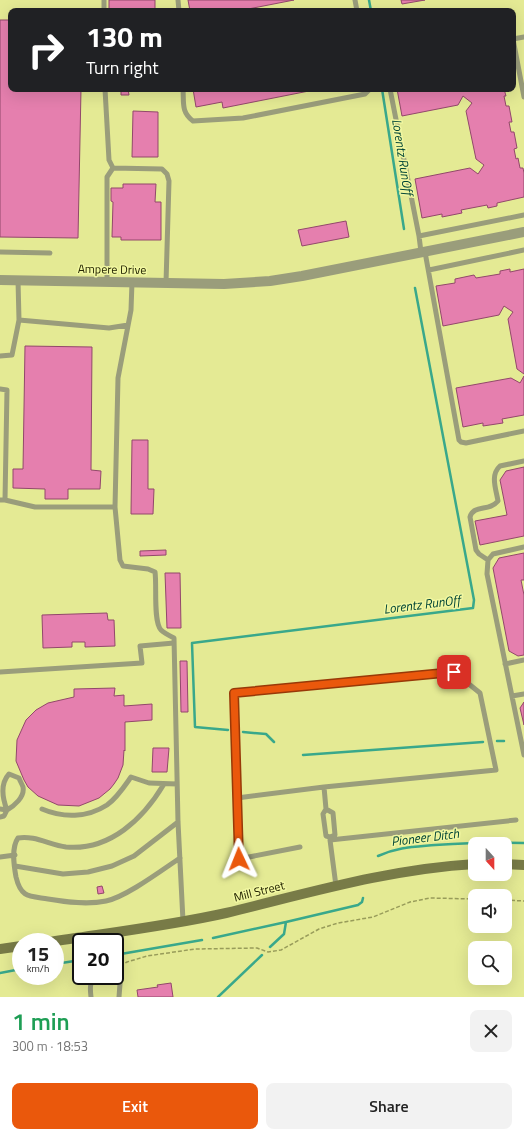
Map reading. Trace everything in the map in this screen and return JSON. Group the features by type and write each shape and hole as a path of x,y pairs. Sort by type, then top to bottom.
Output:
{"main road":[{"path":"512,864 524,865"},
{"name":"Mill Street","path":"124,934 225,913 336,886 406,871 468,865"},
{"path":"0,948 12,947"}],"street":[{"name":"Ampere Drive","path":"0,280 224,284 284,279 524,232"}],"lane":[{"path":"516,55 524,97"},
{"path":"105,92 109,160 113,168"},
{"path":"183,92 184,110 186,116 193,121 244,118 365,94 367,92"},
{"path":"391,92 418,236 429,270 459,440 466,443 524,432"},
{"path":"107,281 107,177 113,168"},
{"path":"113,168 162,169 167,174 169,181 166,283"},
{"path":"418,236 524,215"},
{"path":"429,270 524,250"},
{"path":"0,252 50,253"},
{"path":"0,356 12,355 19,320 18,280"},
{"path":"132,282 131,310 118,378 115,507 120,560 123,566 148,569 155,572 157,582 156,618 160,630 174,638 178,822 183,921"},
{"path":"19,320 109,328 128,325"},
{"path":"0,389 7,390 2,500 35,508 115,507"},
{"path":"488,560 476,550 470,517 471,513 474,510 493,506 498,501 493,478 500,466 524,461"},
{"path":"524,547 493,554 488,560 487,574 524,755"},
{"path":"0,672 142,663 140,646 174,644"},
{"path":"505,664 524,660"},
{"path":"237,798 324,787 496,770 480,693 454,672 234,693 237,798 239,859 300,847"},
{"path":"512,696 524,694"},
{"path":"0,818 4,816 7,810 13,806 22,794 23,788 19,778 9,774 4,778 2,787 3,800 7,810"},
{"path":"42,809 53,814 87,814 108,805 115,799 131,777 148,783 177,784"},
{"path":"164,784 155,799 140,817 126,829 106,841 87,846 66,847 26,837 18,838 14,843 15,866 19,888 22,892 30,896 90,903 107,901 124,893 180,858"},
{"path":"324,787 326,809 323,814 324,826 326,836 330,839 336,886"},
{"path":"0,809 7,810"},
{"path":"326,809 333,813 335,835 330,839"},
{"path":"330,839 516,820"},
{"path":"15,866 63,874 88,872 112,866 134,856 178,822"},
{"path":"0,857 15,856"},
{"path":"90,985 91,997"},
{"path":"120,985 120,997"}],"path":[{"path":"124,963 147,956 195,949 257,948 268,952 281,950 320,929 338,923 373,917 410,902 430,898 468,898"},
{"path":"512,900 524,901"}],"building":[{"path":"109,0 155,0 155,8 109,8"},
{"path":"188,0 294,0 253,8 189,8"},
{"path":"401,0 425,0 402,4"},
{"path":"0,20 8,20 8,92 81,92 78,238 0,237"},
{"path":"121,92 128,92 129,95 121,95"},
{"path":"194,92 304,92 223,108 222,102 196,107"},
{"path":"398,92 505,92 506,106 509,106 512,122 509,122 511,132 514,132 517,148 514,149 516,159 518,158 520,168 523,168 524,173 524,197 497,203 497,206 488,208 487,205 461,210 462,213 442,217 442,214 422,218 415,179 470,168 478,174 484,165 476,159 466,111 472,103 463,96 458,105 402,116"},
{"path":"133,111 158,112 158,157 132,157"},
{"path":"123,184 156,184 155,202 161,202 161,240 121,240 121,237 112,237 113,202 111,201 111,188 123,188"},
{"path":"346,221 349,237 302,246 298,230"},
{"path":"510,269 510,272 524,269 524,374 517,369 508,319 513,312 504,306 499,315 443,326 436,286 455,283 455,279 474,275 476,278 500,274 500,271"},
{"path":"25,346 92,347 91,470 101,471 100,489 68,489 68,499 45,499 45,489 13,488 13,469 23,469"},
{"path":"524,376 524,415 502,419 503,423 483,426 483,423 463,427 456,388 511,378 520,383"},
{"path":"132,440 148,440 148,489 154,489 153,514 131,514"},
{"path":"524,467 524,536 480,545 475,521 507,515 500,480 506,471"},
{"path":"166,550 166,555 140,556 140,551"},
{"path":"524,553 524,580 521,580 524,595 524,655 518,656 509,651 493,568 499,558"},
{"path":"165,573 180,573 181,628 167,628"},
{"path":"107,613 108,620 114,620 115,646 85,647 85,642 72,642 72,647 43,648 42,615"},
{"path":"180,661 187,661 188,712 181,712"},
{"path":"115,688 114,696 124,695 124,706 152,704 152,720 125,722 125,751 124,750 123,765 114,784 99,798 79,806 58,805 38,796 28,787 16,761 17,740 26,720 36,710 48,703 74,697 74,689"},
{"path":"524,702 524,725 520,708"},
{"path":"153,748 169,748 167,772 152,772"},
{"path":"102,886 104,893 98,894 97,887"},
{"path":"171,983 173,997 138,997 137,990 158,987 157,985"}],"waterway":[{"name":"Lorentz RunOff","path":"369,0 370,8"},
{"name":"Lorentz RunOff","path":"382,92 404,229"},
{"name":"Lorentz RunOff","path":"228,730 195,727 192,643 473,608 474,600 415,288"},
{"name":"Lorentz RunOff","path":"243,732 266,734 274,742"},
{"name":"Lorentz RunOff","path":"497,741 504,741"},
{"name":"Lorentz RunOff","path":"303,755 483,742"},
{"name":"Pioneer Ditch","path":"378,856 399,849 420,846 480,843 524,843"},
{"name":"Pioneer Ditch","path":"270,947 284,934 286,922 358,905 362,902 363,898"},
{"name":"Pioneer Ditch","path":"213,938 286,922"},
{"name":"Pioneer Ditch","path":"124,953 202,940"},
{"name":"Pioneer Ditch","path":"218,997 262,955"},
{"name":"Pioneer Ditch","path":"64,963 72,961"},
{"name":"Pioneer Ditch","path":"0,973 12,971"}],"route":[{"path":"239,859 234,693 454,672"}]}
